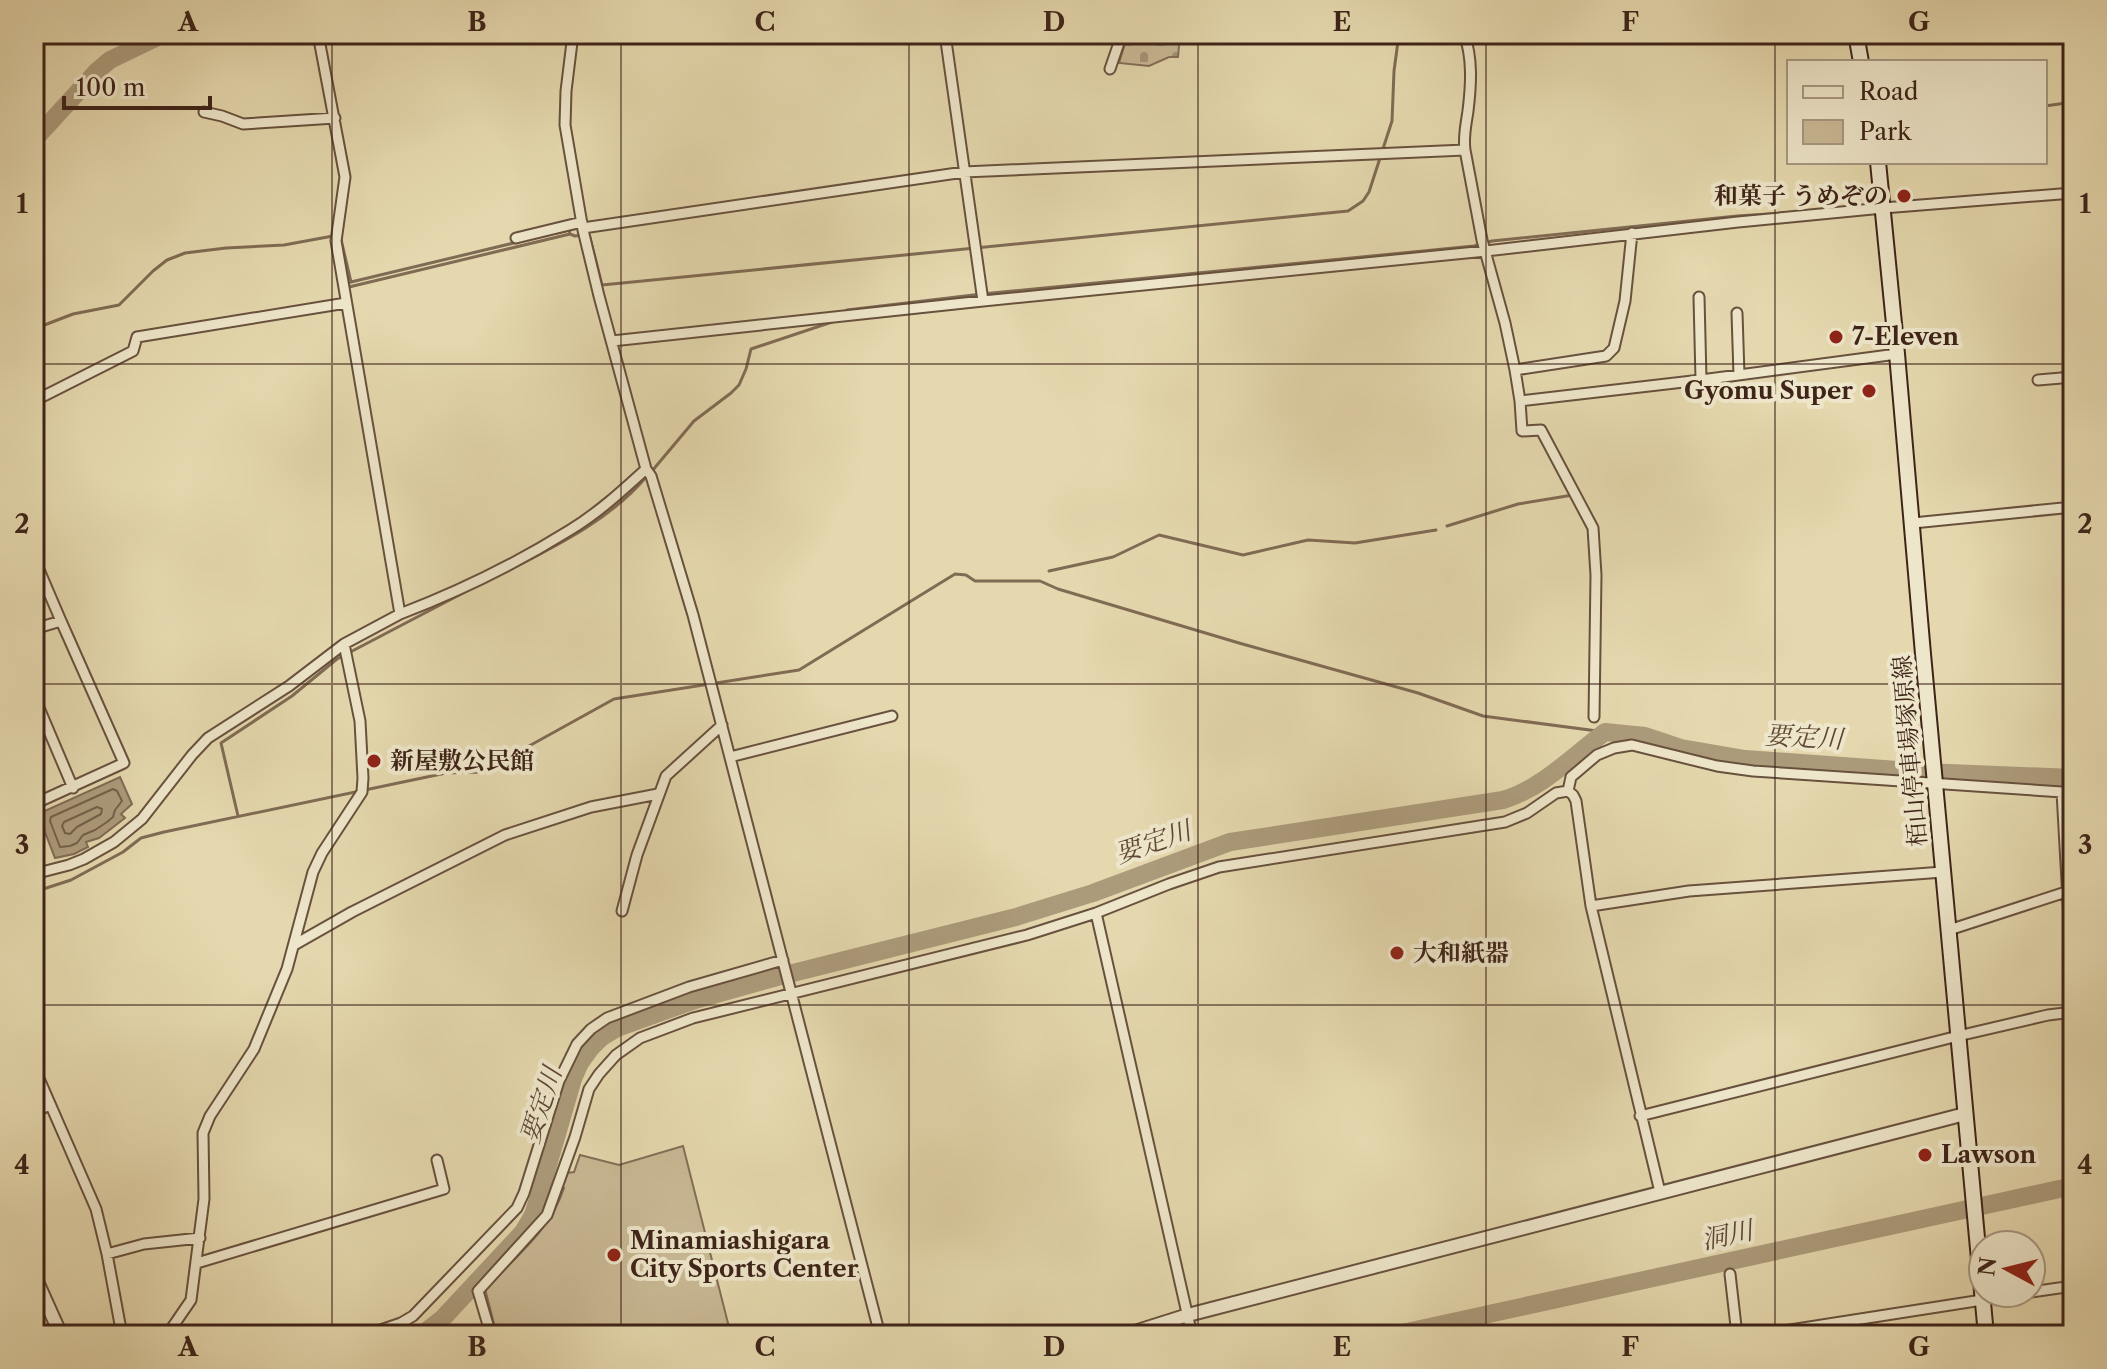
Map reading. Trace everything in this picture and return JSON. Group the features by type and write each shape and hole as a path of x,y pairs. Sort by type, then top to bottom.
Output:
{"main road":[{"path":"1856,34 1861,60"},
{"name":"栢山停車場塚原線","path":"1878,164 1976,1229"},
{"name":"栢山停車場塚原線","path":"1984,1309 1986,1335"}],"street":[{"path":"318,34 345,177 336,241 400,614"},
{"path":"573,34 565,125 583,227 648,472 693,615 880,1335"},
{"path":"945,34 983,301"},
{"path":"1110,69 1122,34"},
{"path":"1464,34 1470,59 1468,113 1463,135 1465,150 1484,247 1515,370 1522,431 1541,430 1593,528 1596,575 1594,717"},
{"path":"204,112 243,124 335,118"},
{"path":"516,238 964,172 1465,150"},
{"path":"612,341 1484,247 1883,208 2073,193"},
{"path":"1515,370 1606,356 1614,348 1625,301 1632,233"},
{"path":"1699,297 1701,380"},
{"path":"34,401 133,351 137,337 346,303"},
{"path":"1737,313 1739,375"},
{"path":"1520,401 1897,354"},
{"path":"2038,380 2073,377"},
{"path":"34,874 84,859 114,842 142,819 208,738 289,686 344,644 400,614 508,564 570,530 648,472"},
{"path":"1913,523 2073,507"},
{"path":"34,558 124,763 34,804"},
{"path":"34,629 61,621"},
{"path":"167,1335 191,1300 204,1199 203,1133 210,1116 254,1049 287,969 313,872 362,792 360,721 344,644"},
{"path":"34,696 73,788"},
{"path":"730,757 892,716"},
{"path":"622,911 637,855 666,776 722,725"},
{"path":"1568,791 1571,777 1597,755 1632,745 1717,766 1753,771 2073,792"},
{"path":"491,1335 478,1291 547,1215 589,1089 616,1055 640,1038 693,1018 791,989 1027,935 1219,867 1505,822 1527,813 1556,793 1568,791 1576,801 1591,906 1660,1192"},
{"path":"2062,792 2070,891 2073,990"},
{"path":"294,945 352,912 505,835 591,807 658,794"},
{"path":"1591,906 1689,891 1943,872"},
{"path":"1949,930 2070,891"},
{"path":"1096,913 1192,1335"},
{"path":"366,1335 413,1316 517,1208 559,1081 577,1044 591,1029 607,1018 689,987 784,962"},
{"path":"1640,1116 1958,1036 2073,1012"},
{"path":"34,1067 96,1209 122,1335"},
{"path":"34,1112 50,1105"},
{"path":"1125,1335 1188,1315 1965,1114"},
{"path":"197,1263 444,1189 437,1160"},
{"path":"107,1254 144,1244 200,1238"},
{"path":"1730,1274 1737,1335"},
{"path":"34,1275 61,1335"},
{"path":"2047,1290 2073,1286"},
{"path":"1758,1335 1967,1302"}],"green space":[{"path":"1128,34 1180,34 1178,57 1169,57 1149,66 1119,63"},
{"name":"Minamiashigara City Sports Center","path":"683,1146 731,1335 497,1335 485,1289 541,1230 558,1203 567,1173 574,1172 580,1155 619,1165"}],"water":[{"path":"120,777 132,804 121,814 125,818 99,838 86,842 88,847 55,858 38,814"}],"waterway":[{"path":"34,140 110,60 164,34"},
{"path":"340,235 351,282 348,283 349,287 570,234 589,234 602,285 1348,211 1363,201 1369,192 1392,121 1399,34"},
{"path":"2047,106 2073,102"},
{"path":"843,314 847,310 982,294 1784,213"},
{"path":"557,233 569,230 570,234"},
{"path":"34,329 73,314 119,305 153,271 167,260 185,253 284,245 333,236"},
{"path":"351,282 518,242"},
{"path":"652,471 694,421 739,385 751,349 838,320"},
{"path":"509,570 565,541 600,518 647,476"},
{"path":"1447,526 1518,504 1573,495"},
{"path":"1049,571 1113,557 1159,535 1243,555 1308,540 1355,543 1436,530"},
{"path":"34,892 71,880 123,852 141,838 446,773 482,772 614,699 799,670 955,574 966,575 975,581 1040,581 1239,643 1418,693 1483,716 1605,732"},
{"path":"238,816 221,743 292,696 337,659 484,582"},
{"name":"要定川","path":"421,1335 443,1318 523,1232 533,1215 573,1079 590,1049 617,1028 695,1000 1016,917 1093,893 1230,842 1503,800 1544,780 1605,732 1645,736 1681,748 1745,759 1925,772 2073,778"},
{"name":"洞川","path":"1393,1335 2073,1186"}],"place":[{"name":"和菓子 うめぞの","path":"1904,196"},
{"name":"7-Eleven","path":"1836,337"},
{"name":"Gyomu Super","path":"1869,391"},
{"name":"新屋敷公民館","path":"374,761"},
{"name":"大和紙器","path":"1397,953"},
{"name":"Lawson","path":"1925,1155"},
{"name":"Minamiashigara City Sports Center","path":"614,1255"}]}
